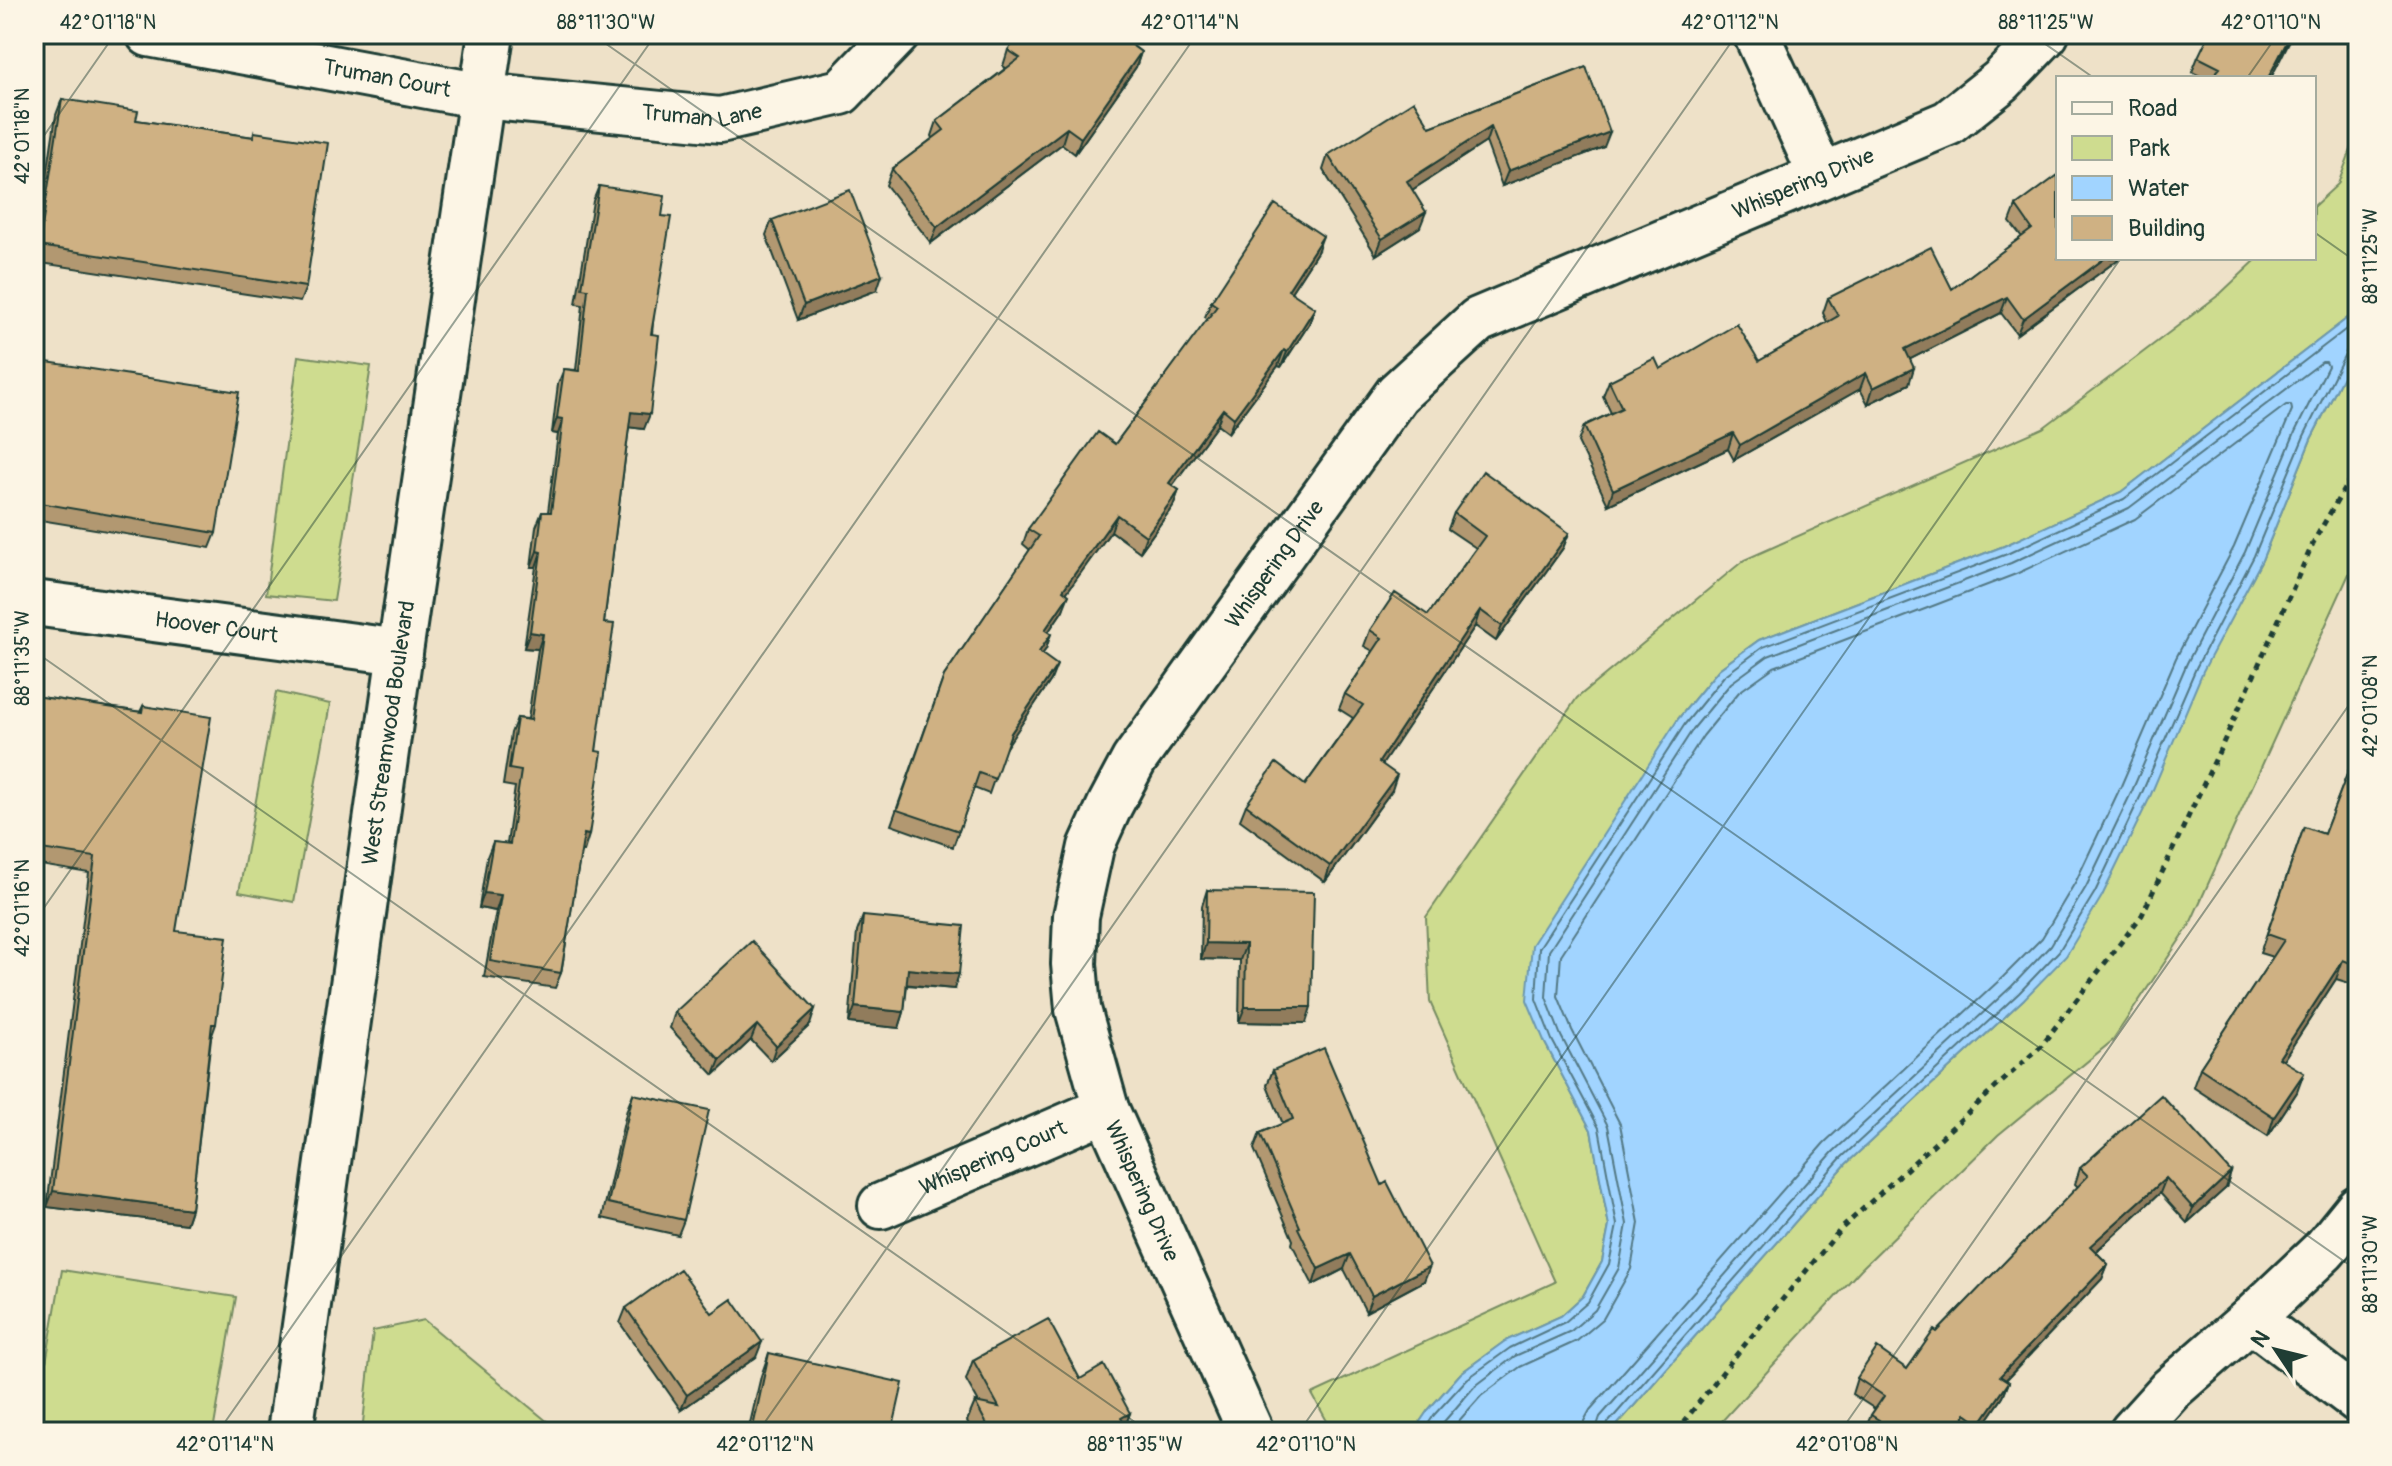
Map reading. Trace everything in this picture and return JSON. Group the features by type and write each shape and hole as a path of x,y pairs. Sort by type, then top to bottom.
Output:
{"street":[{"name":"Truman Court","path":"149,34 482,96"},
{"name":"West Streamwood Boulevard","path":"290,1432 491,34"},
{"name":"Truman Lane","path":"482,96 720,120 841,92 897,34"},
{"path":"1756,34 1821,175"},
{"name":"Whispering Drive","path":"1251,1432 1106,1109 1078,1009 1074,964 1076,916 1091,847 1134,760 1397,394 1478,320 1948,123 2001,81 2046,34"},
{"name":"Hoover Court","path":"34,603 400,652"},
{"name":"Whispering Court","path":"881,1206 1106,1109"},
{"path":"2132,1432 2171,1389 2324,1250 2358,1208"},
{"path":"2251,1319 2358,1400"}],"path":[{"path":"1676,1432 1841,1229 2040,1047 2142,915 2315,539 2358,465"}],"green space":[{"path":"2358,131 2358,310 2121,492 2004,546 1759,640 1719,669 1678,719 1545,1043 1591,1130 1609,1226 1602,1262 1583,1296 1561,1316 1505,1341 1461,1373 1413,1432 1333,1432 1312,1394 1555,1282 1430,1002 1426,917 1577,698 1744,560 2043,428 2220,294 2256,260 2316,260 2316,204 2338,184"},
{"path":"2358,347 2358,554 2189,926 2112,1041 1998,1135 1861,1269 1712,1432 1611,1432 1846,1164 2024,999 2262,560 2311,439"},
{"path":"298,356 371,366 334,601 266,594"},
{"path":"276,692 330,704 294,902 239,892"},
{"path":"62,1270 236,1297 213,1432 34,1432"},
{"path":"424,1320 560,1432 362,1432 373,1331"}],"water":[{"path":"2358,310 2358,347 2311,439 2262,560 2203,671 2149,799 2102,896 2066,956 1846,1164 1611,1432 1413,1432 1461,1373 1505,1341 1561,1316 1583,1296 1602,1262 1609,1226 1591,1130 1545,1043 1527,1000 1532,945 1678,719 1719,669 1759,640 2004,546 2121,492"}],"building":[{"path":"1020,34 1116,34 1141,52 1081,138 1067,128 937,227 892,169 944,130 937,121 1020,58 1008,50"},
{"path":"2209,34 2291,34 2269,76 2213,76 2220,68 2198,57"},
{"path":"1586,67 1610,132 1508,171 1491,127 1407,181 1426,212 1382,239 1328,155 1414,101 1430,127"},
{"path":"62,99 138,111 136,120 254,137 254,132 328,143 306,287 39,246"},
{"path":"2056,176 2056,260 2102,260 2023,319 2007,297 1905,349 1914,368 1873,388 1866,373 1740,445 1733,433 1613,490 1584,426 1622,408 1609,381 1655,358 1660,369 1737,324 1759,361 1838,316 1828,298 1931,247 1952,289 2032,229 2016,206"},
{"path":"599,186 665,196 662,216 671,217 651,334 659,335 650,414 631,412 604,623 614,624 596,751 602,752 589,835 584,834 561,973 490,961 501,895 484,893 493,842 510,844 521,771 509,769 517,718 531,720 543,634 530,632 541,552 537,551 542,512 551,512 563,419 557,418 564,369 579,371 588,289 582,288"},
{"path":"850,190 882,275 804,305 772,220"},
{"path":"1275,204 1323,236 1288,290 1315,308 1287,352 1284,350 1234,418 1223,409 1169,483 1179,490 1146,536 1117,515 1063,590 1069,595 1045,630 1051,634 1039,652 1057,665 1011,733 995,779 979,773 959,831 897,810 944,676 1039,536 1028,529 1098,432 1115,444 1217,306 1211,302"},
{"path":"34,360 239,392 216,533 34,502"},
{"path":"1483,471 1569,533 1502,626 1480,610 1379,762 1397,775 1330,866 1246,805 1276,763 1305,785 1363,705 1345,694 1382,638 1370,630 1395,593 1428,615 1485,536 1454,513"},
{"path":"34,696 142,712 143,706 211,717 176,931 227,937 216,1024 212,1024 191,1209 53,1191 95,857 34,848"},
{"path":"2358,746 2358,966 2343,960 2279,1058 2304,1073 2274,1117 2200,1068 2284,940 2267,934 2304,827 2324,834"},
{"path":"1207,890 1314,892 1311,1007 1245,1007 1246,944 1206,943"},
{"path":"863,916 964,926 959,974 908,969 904,1012 855,1007"},
{"path":"752,941 815,1009 776,1046 757,1025 720,1060 675,1012"},
{"path":"1324,1048 1382,1185 1387,1182 1430,1266 1372,1296 1350,1254 1318,1269 1260,1133 1293,1119 1273,1070"},
{"path":"633,1094 709,1110 684,1220 608,1203"},
{"path":"2161,1095 2231,1172 2193,1208 2166,1178 2090,1246 2108,1264 2000,1376 2009,1382 1980,1424 1966,1414 1954,1432 1871,1432 1879,1420 1871,1415 1884,1396 1857,1378 1877,1348 1907,1369 1934,1330 1937,1332 2088,1176 2080,1168"},
{"path":"680,1269 712,1313 732,1299 762,1342 687,1395 626,1308"},
{"path":"1048,1319 1080,1379 1104,1365 1130,1413 1121,1418 1130,1432 991,1432 975,1402 999,1407 973,1360"},
{"path":"769,1353 903,1383 892,1432 752,1432"}]}
